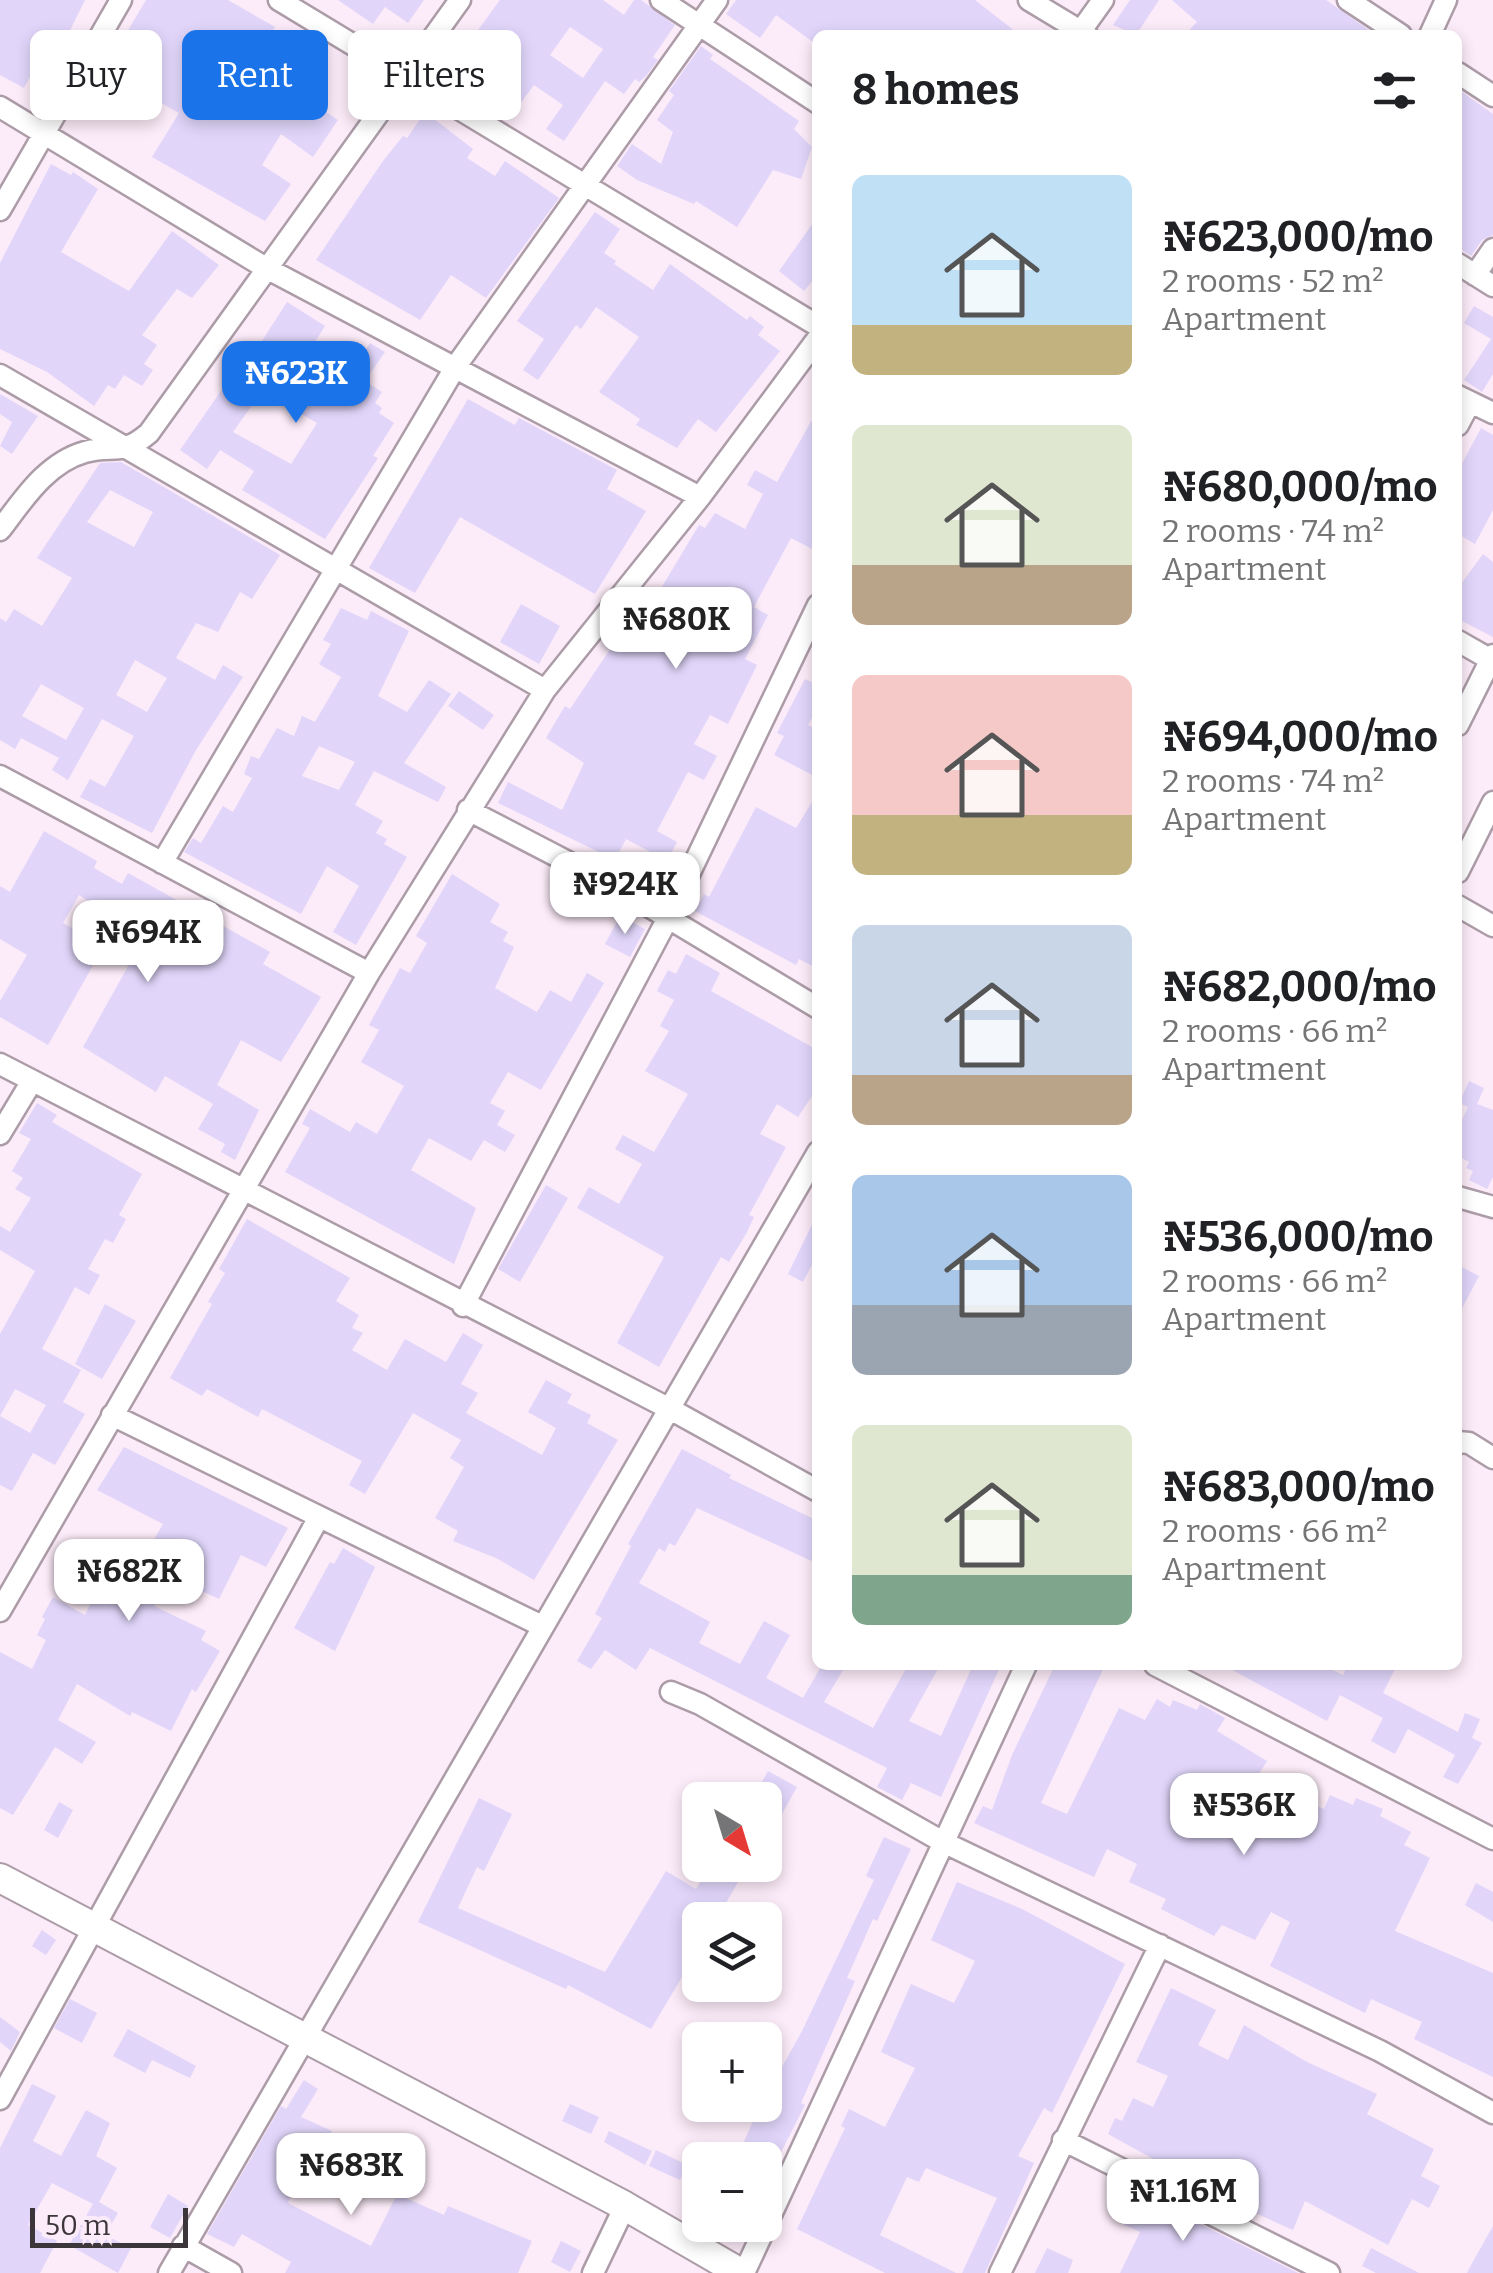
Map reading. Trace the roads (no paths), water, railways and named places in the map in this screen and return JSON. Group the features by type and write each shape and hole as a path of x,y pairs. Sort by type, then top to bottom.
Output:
{"street":[{"path":"0,210 121,0"},
{"path":"280,0 348,42"},
{"path":"437,30 460,0"},
{"path":"662,0 812,99"},
{"path":"162,863 456,366 717,0"},
{"path":"1029,0 1076,30"},
{"path":"1084,30 1103,0"},
{"path":"1348,0 1393,30"},
{"path":"1432,30 1446,0"},
{"path":"1462,76 1493,96"},
{"path":"0,107 266,268 700,497"},
{"path":"0,530 52,468 85,452 129,450 149,433 370,120"},
{"path":"477,120 812,322"},
{"path":"1475,275 1493,249"},
{"path":"0,1610 369,972 544,690 700,497 812,346"},
{"path":"0,375 544,690"},
{"path":"1464,399 1493,413"},
{"path":"463,1306 669,916 812,617"},
{"path":"1462,643 1492,659 1462,717"},
{"path":"0,776 369,972"},
{"path":"1462,864 1493,802"},
{"path":"468,810 669,916 812,1004"},
{"path":"1462,908 1493,926"},
{"path":"0,1064 463,1306 670,1409 812,1489"},
{"path":"0,1134 32,1080"},
{"path":"168,2273 812,1162"},
{"path":"1462,1198 1493,1208"},
{"path":"112,1416 542,1626"},
{"path":"1462,1442 1470,1443 1493,1458"},
{"path":"0,2099 319,1517"},
{"path":"0,1878 303,2041 625,2206 742,2273 1024,1670"},
{"path":"1165,1670 1493,1839"},
{"path":"671,1692 700,1704 943,1842 1380,2051 1493,2113"},
{"path":"1000,2273 1160,1944"},
{"path":"1064,2140 1329,2273"},
{"path":"593,2273 625,2206"},
{"path":"183,2246 231,2273"}]}
